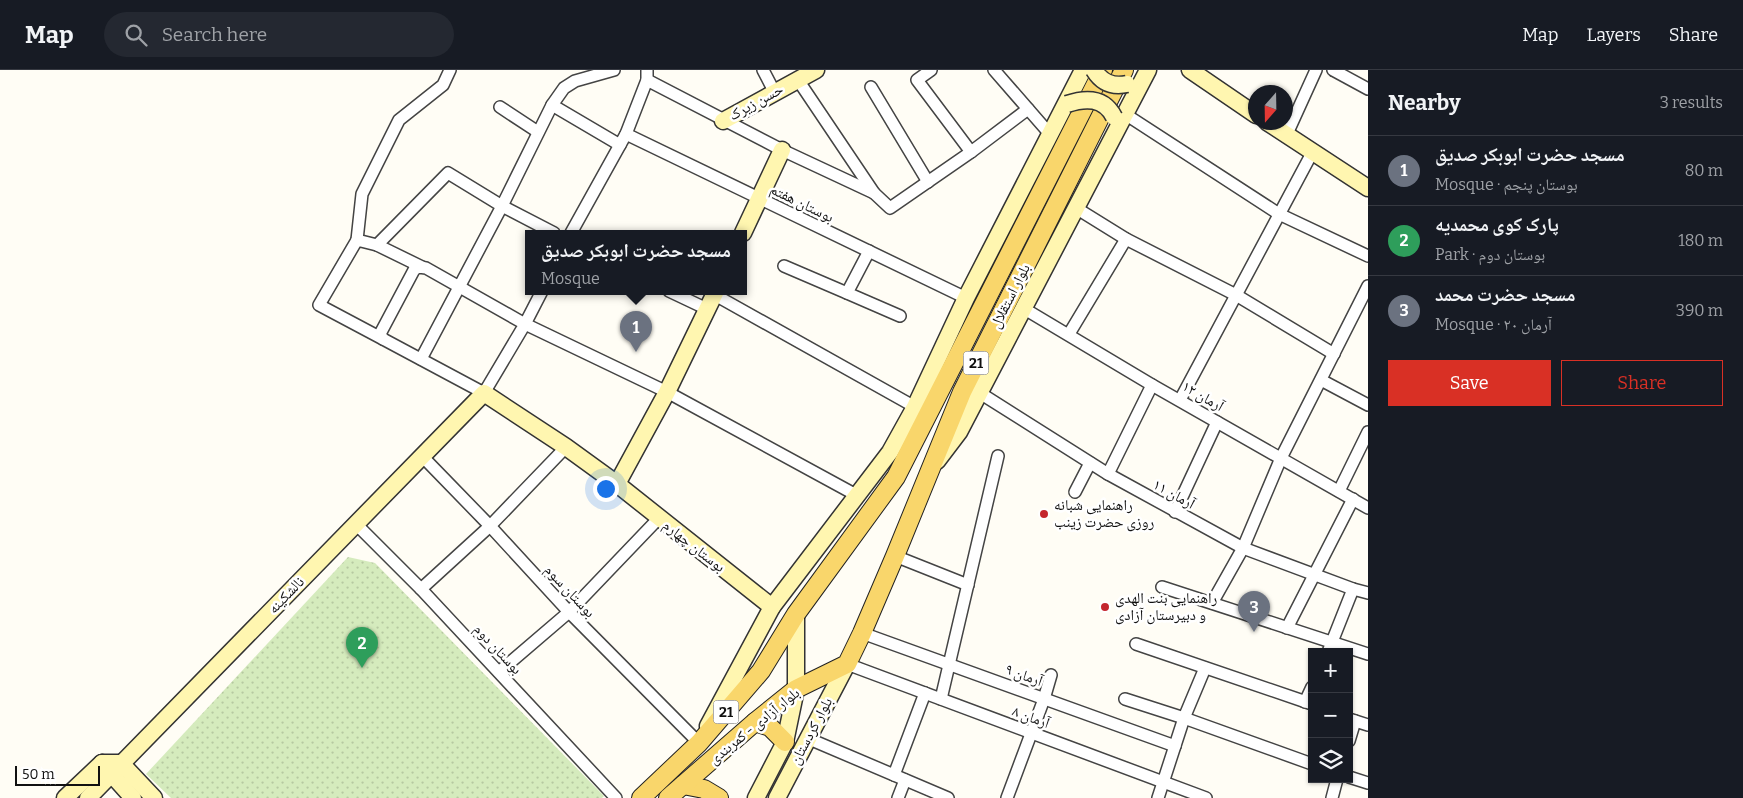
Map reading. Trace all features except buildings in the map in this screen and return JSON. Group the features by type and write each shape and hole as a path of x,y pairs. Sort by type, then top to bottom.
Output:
{"main road":[{"name":"بلوار استقلال","path":"796,614 896,477 1103,70"},
{"name":"بلوار استقلال","path":"847,664 895,556 962,392 1135,76"},
{"name":"بلوار آزادی - کمربندی","path":"641,798 699,743 761,671 796,614"},
{"name":"بلوار آزادی - کمربندی","path":"668,798 796,689 847,664"},
{"path":"755,722 770,727 785,742"},
{"path":"683,785 704,789 719,798"}],"street":[{"path":"450,70 443,85 399,120 362,194 357,240 319,305 484,393 540,295"},
{"path":"421,359 502,206 552,105 564,88 576,81 614,70"},
{"path":"763,70 774,93"},
{"name":"حسن زیرک","path":"723,120 816,70"},
{"path":"931,70 917,80 972,152"},
{"path":"994,70 1049,133"},
{"path":"699,743 772,607 890,452 915,407 966,298 1083,70"},
{"path":"1094,70 1103,81 1111,85 1119,86 1135,76"},
{"path":"1190,70 1248,110"},
{"path":"1286,136 1316,70"},
{"path":"1333,70 1368,88"},
{"path":"573,230 626,134 647,75 723,120 874,193"},
{"path":"932,467 959,432 980,393 1076,208 1118,121 1135,76"},
{"path":"798,80 874,193 890,208 972,152 1028,109"},
{"path":"871,87 928,182"},
{"path":"1065,105 1079,100 1094,100 1110,111 1118,121 1279,214 1368,256"},
{"path":"552,105 620,145"},
{"path":"500,107 538,132"},
{"path":"1277,130 1368,188"},
{"name":"بوستان هفتم","path":"626,134 966,298"},
{"path":"744,230 782,150"},
{"path":"1180,400 1312,153"},
{"path":"377,246 448,173 502,206 548,230"},
{"path":"1076,208 1126,238 1236,295 1334,354"},
{"path":"1068,334 1126,238"},
{"path":"357,240 377,246 422,267 525,324 667,392 858,496"},
{"path":"847,293 869,251"},
{"path":"784,266 900,316"},
{"path":"382,339 380,334 414,270 422,267"},
{"path":"1212,603 1242,548 1281,458 1368,286"},
{"path":"677,295 707,310"},
{"path":"616,484 667,392 714,295"},
{"path":"719,295 915,407"},
{"name":"آرمان ۱۲","path":"1024,308 1152,385 1368,508"},
{"path":"1321,380 1368,405"},
{"path":"1108,474 1152,385"},
{"name":"بوستان چهارم","path":"484,393 566,447 616,484 772,607"},
{"name":"نالشکینه","path":"88,798 111,767 356,524 484,393"},
{"name":"آرمان ۱۱","path":"980,393 1108,474 1242,548 1353,589 1368,592"},
{"path":"1175,512 1217,422"},
{"path":"1339,491 1368,432"},
{"path":"421,589 490,526 566,447"},
{"name":"بوستان سوم","path":"422,456 569,612 699,743"},
{"path":"941,700 998,456"},
{"path":"1075,492 1090,463"},
{"path":"1287,628 1353,499"},
{"path":"499,672 569,612 659,518"},
{"name":"بوستان دوم","path":"356,524 421,589 614,797"},
{"path":"895,556 968,585"},
{"path":"1162,587 1287,628 1330,647 1368,654"},
{"path":"1330,647 1353,589"},
{"name":"بلوار کردستان","path":"756,798 785,742 796,689 796,614"},
{"name":"آرمان ۹","path":"862,633 1175,746"},
{"path":"1136,644 1308,703"},
{"name":"بلوار کردستان","path":"777,798 847,664"},
{"name":"آرمان ۸","path":"847,664 1206,798"},
{"path":"1158,798 1184,718 1205,668"},
{"path":"1006,798 1052,675"},
{"path":"898,798 900,778 925,694"},
{"path":"1125,699 1308,763"},
{"path":"1353,720 1368,725"},
{"path":"807,738 948,798"},
{"path":"111,767 133,798"},
{"path":"111,767 154,798"},
{"name":"نالشکینه","path":"65,798 111,767"},
{"path":"1353,778 1368,783"},
{"path":"1332,798 1336,783"}],"green space":[{"path":"348,557 375,563 604,796 602,798 171,798 146,774"}],"place":[{"name":"مسجد حضرت ابوبکر صدیق","path":"636,352"},
{"name":"راهنمایی شبانه روزی حضرت زینب","path":"1044,514"},
{"name":"راهنمایی بنت الهدی و دبیرستان آزادی","path":"1105,607"},
{"name":"مسجد حضرت محمد","path":"1254,632"},
{"name":"پارک کوی محمدیه","path":"362,668"}]}
